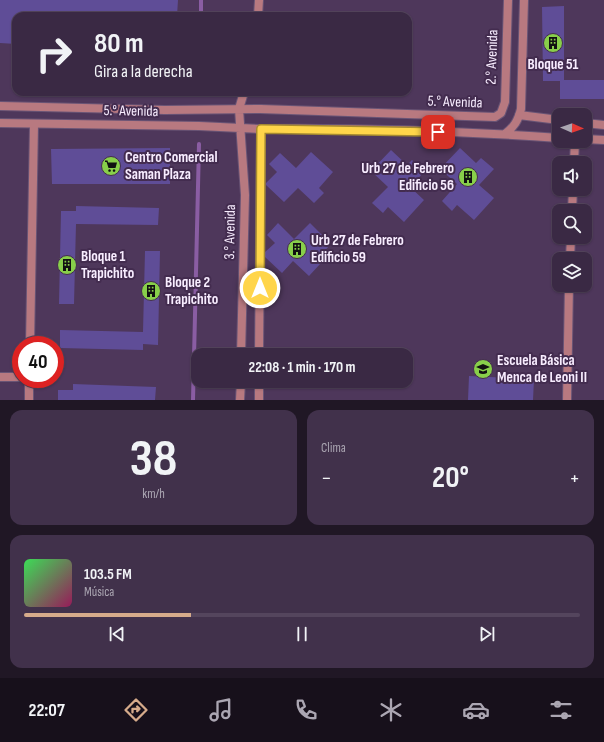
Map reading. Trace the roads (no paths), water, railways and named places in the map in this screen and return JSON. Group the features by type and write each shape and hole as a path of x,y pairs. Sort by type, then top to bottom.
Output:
{"street":[{"path":"258,12 259,0"},
{"name":"2.° Avenida","path":"501,113 505,102 508,0"},
{"path":"505,134 513,128 518,121 521,109 524,0"},
{"name":"3.° Avenida","path":"241,348 245,195 239,109 243,96"},
{"name":"5.° Avenida","path":"0,106 165,110 260,109 477,117 496,117 501,113"},
{"path":"519,115 552,119"},
{"name":"5.° Avenida","path":"0,123 192,126 240,129 387,130 505,134"},
{"path":"30,336 34,124"},
{"path":"592,124 604,125"},
{"name":"3.° Avenida","path":"259,348 261,129"},
{"path":"505,134 552,137"},
{"path":"592,139 604,140"},
{"path":"567,400 569,292"},
{"path":"0,377 12,377"},
{"path":"29,388 29,400"},
{"path":"240,400 241,388"},
{"path":"259,388 259,400"}],"waterway":[{"path":"201,0 201,12"},
{"path":"193,400 199,144"}],"place":[{"name":"Bloque 51","path":"553,43"},
{"name":"Centro Comercial Saman Plaza","path":"111,166"},
{"name":"Urb 27 de Febrero Edificio 56","path":"468,177"},
{"name":"Urb 27 de Febrero Edificio 59","path":"297,249"},
{"name":"Bloque 1 Trapichito","path":"67,265"},
{"name":"Bloque 2 Trapichito","path":"151,291"},
{"name":"Escuela Básica Menca de Leoni II","path":"483,369"}]}
